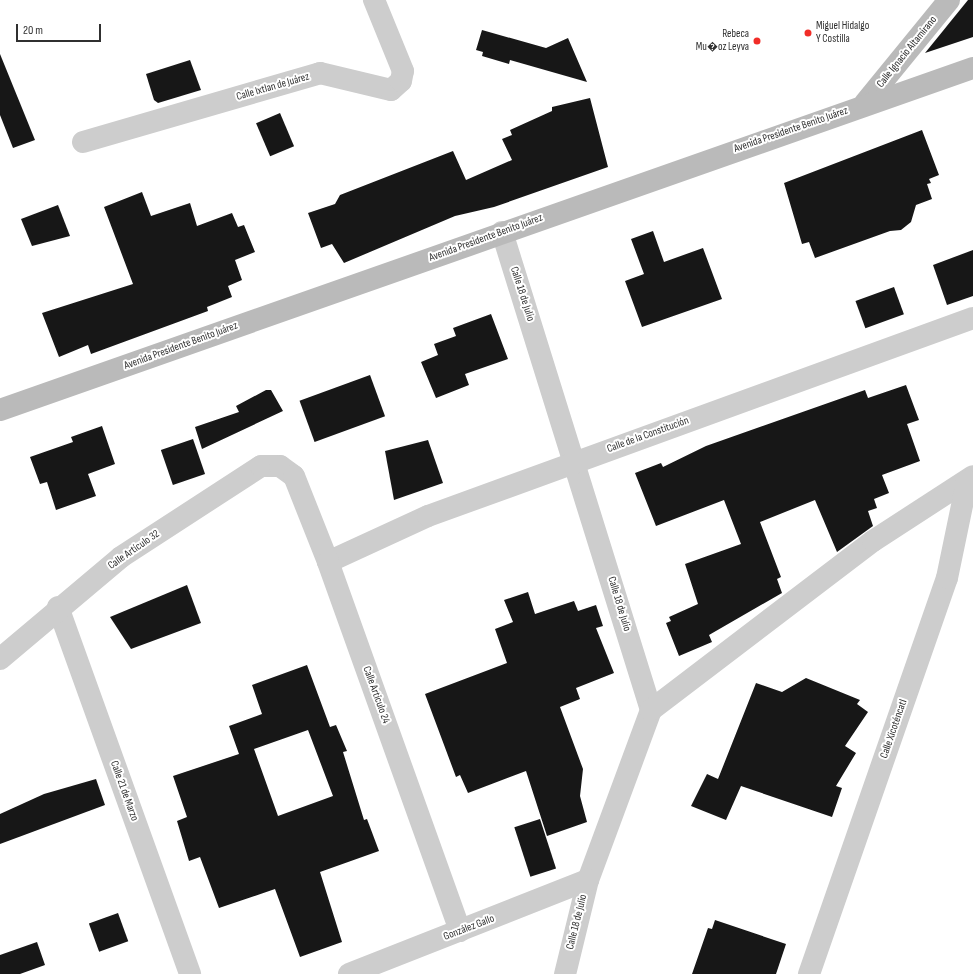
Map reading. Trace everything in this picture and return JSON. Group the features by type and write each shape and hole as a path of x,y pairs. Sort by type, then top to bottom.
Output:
{"street":[{"name":"Calle Ixtlan de Juárez","path":"83,142 320,73 391,90 401,81 403,71 374,0"},
{"name":"Calle Ignacio Altamirano","path":"865,103 949,0"},
{"name":"Avenida Presidente Benito Juárez","path":"0,410 865,103 973,68"},
{"name":"Calle 18 de Julio","path":"502,232 576,461 651,710 588,880 565,974"},
{"name":"Calle de la Constitución","path":"328,562 428,516 973,318"},
{"name":"Calle Artículo 32","path":"0,659 58,608 122,557 261,466 280,466"},
{"name":"Calle Artículo 24","path":"280,466 294,476 328,562 460,931"},
{"path":"651,710 873,540 970,478"},
{"name":"Calle Xicoténcatl","path":"809,974 947,578 970,478"},
{"name":"Calle 21 de Marzo","path":"58,608 190,974"},
{"name":"González Gallo","path":"349,974 588,880"}],"building":[{"path":"968,0 973,0 973,37 925,53"},
{"path":"482,30 546,48 568,38 587,82 510,60 509,64 482,56 483,52 476,50"},
{"path":"0,54 35,140 13,148 0,115"},
{"path":"190,60 201,90 158,103 154,100 146,74"},
{"path":"590,98 608,167 494,207 455,216 344,263 332,244 321,248 308,213 335,204 340,195 453,151 466,180 512,160 502,139 512,135 510,130 552,111 552,107"},
{"path":"280,113 294,146 270,156 256,123"},
{"path":"922,130 939,175 929,179 931,183 927,184 932,199 916,205 911,222 901,230 890,231 815,258 809,242 802,244 784,183"},
{"path":"142,192 151,216 190,203 197,226 232,213 238,227 244,225 255,252 235,260 242,280 228,286 232,297 207,307 208,311 91,354 88,345 59,357 42,313 133,284 104,207"},
{"path":"58,205 70,236 32,246 21,219"},
{"path":"653,231 664,262 703,248 722,299 642,327 625,281 644,274 631,239"},
{"path":"973,250 973,296 947,305 933,265"},
{"path":"894,287 904,314 865,328 855,301"},
{"path":"491,314 508,359 465,374 469,385 436,398 421,362 438,355 434,344 456,336 453,328"},
{"path":"370,375 385,416 315,442 300,401"},
{"path":"906,385 919,420 907,424 920,461 882,475 889,493 874,499 877,508 868,511 873,526 837,552 815,500 760,522 781,577 777,579 782,593 709,635 712,642 679,656 666,623 671,621 669,617 698,604 685,564 741,544 724,500 656,526 635,473 661,463 663,467 706,446 865,390 868,398"},
{"path":"266,390 271,390 283,411 202,449 195,427 239,412 236,406"},
{"path":"102,426 115,464 88,474 96,496 56,510 47,482 40,484 30,457 73,442 71,437"},
{"path":"193,439 205,474 173,485 161,450"},
{"path":"428,440 443,483 394,500 385,451"},
{"path":"187,585 201,623 131,649 110,617"},
{"path":"528,592 535,614 574,601 578,611 596,605 603,626 596,628 614,673 576,688 580,699 560,707 583,769 580,796 587,822 547,836 526,771 468,793 460,775 456,777 425,694 507,663 495,629 513,622 504,600"},
{"path":"307,665 330,727 336,725 347,751 343,752 364,820 367,819 379,851 320,872 342,942 300,957 275,889 219,908 200,857 189,861 177,821 187,817 173,776 239,754 229,726 262,714 252,685","holes":["308,730 333,796 278,816 254,749"]},
{"path":"806,678 860,700 857,704 868,712 845,746 856,753 836,786 842,788 832,817 741,786 726,820 691,806 707,774 718,779 756,683 782,692"},
{"path":"96,779 105,805 0,844 0,814 44,794"},
{"path":"540,819 556,868 530,877 514,827"},
{"path":"118,913 128,941 99,952 89,924"},
{"path":"715,920 786,944 776,974 692,974 708,928 712,929"},
{"path":"37,942 45,965 20,974 0,974 0,955"}],"place":[{"name":"Miguel Hidalgo Y Costilla","path":"808,33"},
{"name":"Rebeca Mu�oz Leyva","path":"757,41"}]}
